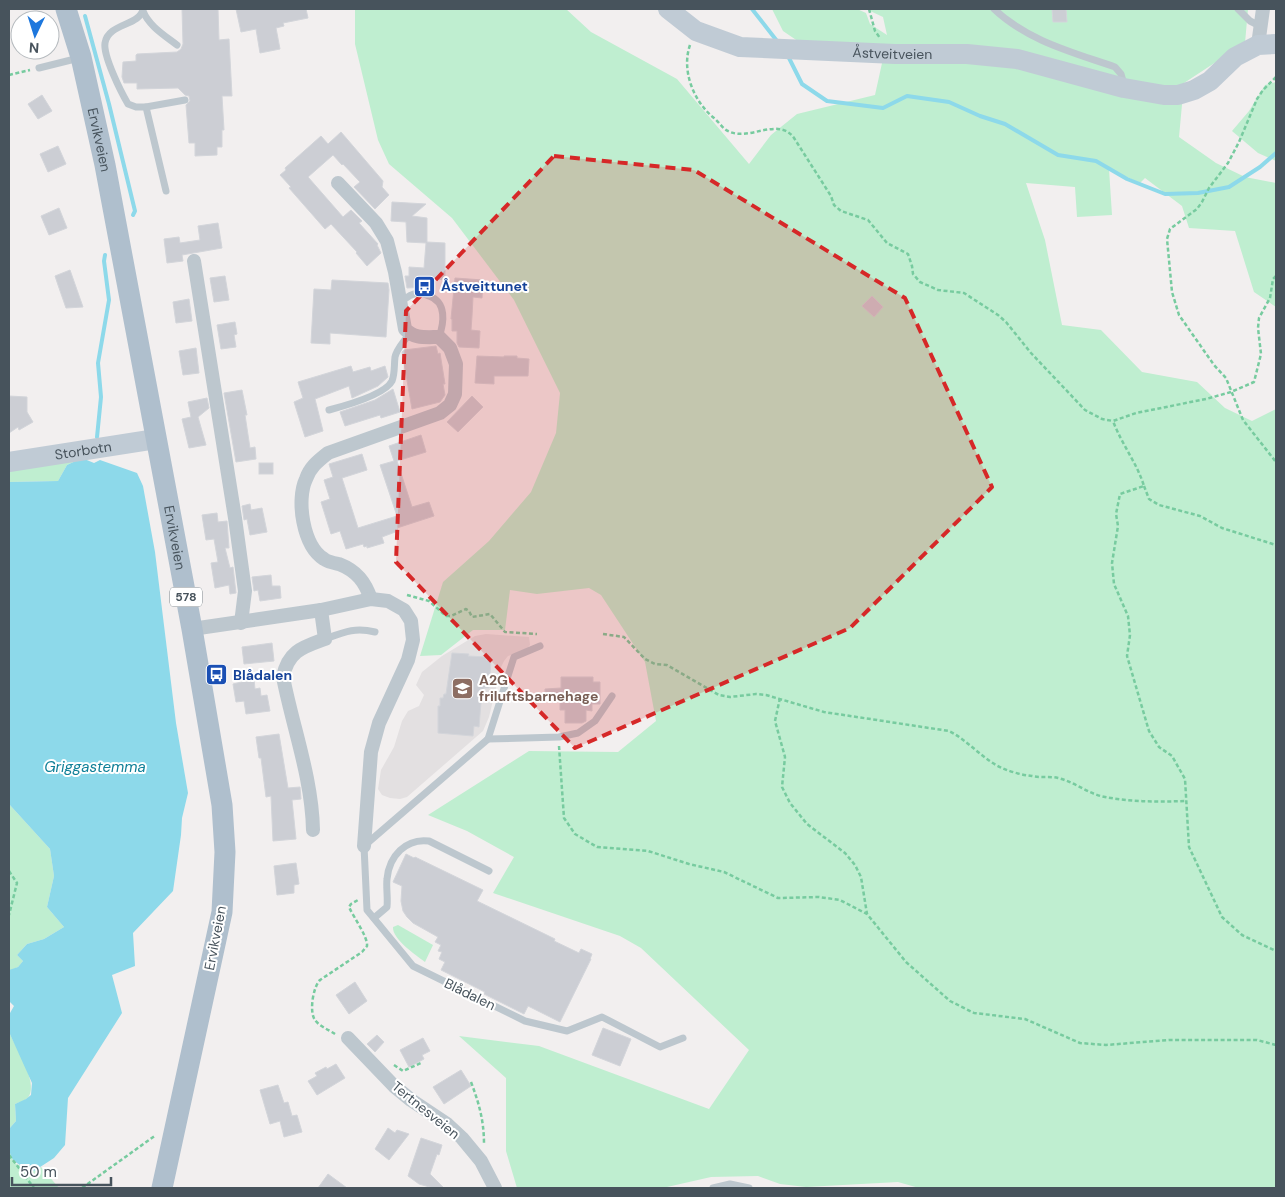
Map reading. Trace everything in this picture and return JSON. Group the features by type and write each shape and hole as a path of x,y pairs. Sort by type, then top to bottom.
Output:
{"main road":[{"name":"Ervikveien","path":"66,9 82,57 105,165 192,629 222,805 224,862 222,912 162,1188"}],"street":[{"name":"Åstveitveien","path":"668,9 696,31 740,47 895,54 967,54 1017,59 1124,88 1164,95 1178,95 1194,90 1210,81 1234,57 1265,38"},
{"path":"1263,9 1265,38"},
{"path":"338,183 376,223 387,240 405,329 409,334 420,337 439,336 450,348 456,364 456,394 450,405 440,413 328,453 313,465 305,480 302,503 304,527 312,547 324,560 342,565 358,574 367,588 371,599"},
{"path":"194,261 245,591 242,623"},
{"name":"Storbotn","path":"9,462 156,439"},
{"path":"192,629 321,610 371,599 388,602 396,606"},
{"name":"Blådalen","path":"364,846 371,752 379,723 408,660 413,640 411,621 404,610 396,606"},
{"path":"313,830 313,814 307,779 283,677 285,666 292,655 305,646 329,638 321,610"},
{"name":"Tertnesveien","path":"348,1038 394,1086 447,1124 462,1138 481,1161 495,1188"}],"lane":[{"path":"994,9 1014,26 1040,40 1119,69 1124,88"},
{"path":"1238,9 1265,38"},
{"path":"143,10 146,19 151,25 176,45"},
{"path":"143,10 140,17 109,34 104,44 114,77 128,104 136,107 185,100"},
{"path":"39,68 82,57"},
{"path":"146,106 166,191"},
{"path":"400,302 414,294 426,294 433,297 441,305 443,312 439,336"},
{"path":"329,410 387,388 392,380 398,348 409,334"},
{"path":"329,638 345,631 363,629 375,632"},
{"path":"329,638 344,638"},
{"path":"364,846 488,739 514,657 540,646"},
{"path":"488,739 559,737 578,733 595,721 612,696"},
{"path":"374,918 387,907 387,879 390,866 396,854 409,844 420,840 429,841 489,871"},
{"name":"Blådalen","path":"364,846 367,910 413,966 525,1021 567,1031 602,1017 660,1047 683,1038"},
{"path":"713,1188 730,1184 749,1188"}],"path":[{"path":"869,9 880,38 894,46 895,54"},
{"path":"696,31 687,54 686,67 700,104 710,115 728,131 740,134 750,134 766,129 788,132 794,138 832,196 834,205 841,211 868,220 887,243 908,254 913,274 920,282 938,290 964,293 998,315 1031,353 1086,410 1102,419 1114,421 1136,413 1197,401 1231,392 1254,382 1261,354 1258,328 1259,318 1270,298 1273,279 1276,276"},
{"path":"9,75 39,68"},
{"path":"1276,77 1258,98 1228,163 1209,188 1197,210 1170,229 1167,239 1172,292 1179,314 1214,365 1226,378 1243,420 1276,462"},
{"path":"1114,421 1118,434 1139,470 1149,499 1159,505 1200,516 1222,528 1276,545"},
{"path":"1144,486 1120,495 1116,514 1118,526 1112,563 1114,584 1128,616 1130,635 1127,656 1149,731 1159,747 1172,756 1185,779 1189,847 1222,917 1242,935 1276,951"},
{"path":"396,606 405,595 429,602 446,616 451,616 466,609 472,618 490,614 502,629 508,633 538,634"},
{"path":"603,634 624,637 645,659 655,664 667,665 719,695 730,697 756,694 780,698 824,712 949,731 961,737 986,760 1004,769 1030,776 1053,777 1104,797 1159,802 1185,801"},
{"path":"780,698 775,721 785,757 782,787 790,803 807,824 845,853 855,865 861,877 867,914"},
{"path":"559,737 564,818 575,834 597,848 648,851 724,872 778,898 819,897 840,900 867,914 906,962 950,1000 974,1013 1025,1020 1080,1042 1106,1045 1169,1040 1257,1040 1276,1045"},
{"path":"9,872 17,883 9,915"},
{"path":"348,1038 340,1037 315,1020 312,1012 313,992 320,980 362,952 367,946 367,938 349,908 351,904 366,896"},
{"path":"386,1076 390,1063 403,1071 421,1063"},
{"path":"471,1082 480,1104 484,1129 484,1149"},
{"path":"82,1188 156,1135 155,1143"},
{"path":"9,1155 34,1188"}],"highlighted area":[{"path":"554,156 694,170 905,298 992,487 850,628 575,748 396,562 406,311"}],"shaded area":[{"path":"486,634 529,637 530,645 526,650 508,656 504,661 489,717 483,731 407,797 400,799 382,795 378,789 381,770 394,747 402,721 408,711 419,706 424,695 416,685 422,672 442,656 475,636"}],"green space":[{"path":"355,9 566,9 591,32 677,79 749,164 771,135 797,114 875,95 884,54 808,48 783,31 772,9 857,9 866,13 870,24 887,35 883,17 866,9 1248,9 1245,43 1184,83 1179,137 1216,163 1245,177 1276,183 1276,307 1254,292 1235,231 1189,228 1182,206 1145,178 1140,183 1109,169 1112,215 1077,217 1075,187 1026,183 1045,240 1062,325 1101,330 1142,372 1197,382 1225,408 1252,421 1276,409 1276,1188 919,1188 898,1182 806,1187 780,1184 758,1176 711,1177 667,1187 517,1188 506,1151 506,1078 459,1036 539,1046 709,1109 749,1050 641,948 620,936 493,893 514,857 467,831 428,815 529,751 618,752 656,721 645,662 601,595 589,588 537,594 510,590 505,630 473,630 441,655 420,656 443,582 489,541 531,492 556,433 560,393 514,300 452,218 389,164 378,140 355,44"},
{"path":"1276,82 1276,161 1258,153 1232,131 1249,111 1265,85"},
{"path":"82,458 67,465 58,481 9,482 9,468"},
{"path":"9,804 50,849 54,876 47,907 64,927 44,939 27,944 17,955 23,961 18,967 9,971"},
{"path":"398,925 433,945 425,962 396,937 393,927"},
{"path":"9,1032 28,1073 31,1090 26,1099 15,1104 16,1121 9,1129"},
{"path":"9,1152 16,1164 34,1171 41,1167 59,1188 9,1188"}],"water":[{"name":"Griggastemma","path":"82,458 94,463 100,460 137,473 143,486 155,552 176,723 188,793 182,818 173,891 133,933 135,966 112,975 122,1013 68,1098 65,1145 54,1158 34,1171 14,1161 11,1157 9,1146 9,1129 16,1121 15,1104 31,1095 32,1083 9,1032 10,1013 14,1006 9,1001 9,970 18,967 23,961 17,955 27,944 44,939 64,927 47,907 54,876 50,849 9,804 9,482 58,481 67,465"}],"building":[{"path":"182,9 218,9 219,40 229,39 232,96 222,96 224,130 222,130 222,147 217,147 217,155 195,156 195,143 189,143 186,105 190,101 189,96 185,95 178,88 137,89 137,83 124,83 122,77 123,62 136,61 137,54 177,52 181,49 183,44"},
{"path":"236,9 306,9 308,18 283,23 284,26 276,28 280,49 260,53 256,29 241,32"},
{"path":"1052,9 1066,9 1067,22 1053,22"},
{"path":"42,95 52,111 38,119 28,104"},
{"path":"341,132 383,181 382,187 389,195 375,209 354,187 360,182 333,155 308,177 343,217 351,210 362,221 359,223 378,244 381,253 367,266 357,252 331,224 325,229 280,175 286,170 285,168 321,136 328,144"},
{"path":"58,146 66,164 48,172 40,154"},
{"path":"392,202 426,204 412,216 427,218 427,242 445,243 445,280 427,278 427,287 407,288 405,276 409,276 409,267 424,268 426,243 407,242 406,222 391,221"},
{"path":"59,208 67,228 49,235 41,216"},
{"path":"218,223 222,248 182,255 183,261 167,263 164,239 179,237 180,243 200,240 198,226"},
{"path":"70,270 83,307 66,308 55,276"},
{"path":"225,276 229,300 214,302 210,278"},
{"path":"455,278 483,280 482,298 473,297 471,330 480,331 479,348 459,347 457,331 452,331 451,319"},
{"path":"332,280 388,283 386,337 330,333 330,344 311,343 314,289 331,290"},
{"path":"872,296 883,307 874,317 862,306"},
{"path":"189,299 192,321 176,323 173,302"},
{"path":"235,322 237,334 234,335 236,347 221,349 217,325"},
{"path":"436,346 438,354 440,353 445,395 440,402 412,409 402,352 404,350"},
{"path":"196,348 199,373 183,375 179,351"},
{"path":"477,356 517,356 517,358 529,359 528,376 494,376 494,384 475,383"},
{"path":"351,366 353,372 370,367 371,371 385,366 388,377 378,386 352,398 349,386 315,399 323,431 305,437 294,402 303,398 298,382"},
{"path":"393,389 400,412 381,418 380,415 345,426 340,412 375,400"},
{"path":"242,390 247,415 245,415 250,448 255,447 256,459 236,462 224,393"},
{"path":"9,396 27,397 27,412 33,422 19,430 18,427 9,433"},
{"path":"472,396 483,407 458,432 447,422"},
{"path":"207,398 209,408 198,417 206,445 189,448 182,419 191,417 188,402"},
{"path":"421,435 426,452 397,461 412,507 429,502 434,516 397,528 398,531 382,537 384,543 367,548 363,544 346,549 340,531 331,534 321,502 330,499 324,480 333,477 329,464 362,454 367,470 342,478 358,528 397,516 380,465 394,461 389,446"},
{"path":"259,463 273,463 273,474 259,474"},
{"path":"250,504 251,510 262,508 267,532 250,535 247,519 244,520 242,506"},
{"path":"217,513 218,522 227,521 229,548 225,548 230,568 233,567 236,593 230,594 229,585 215,588 211,563 218,562 214,539 206,540 202,515"},
{"path":"271,575 272,586 280,586 281,598 260,601 258,590 254,591 252,577"},
{"path":"272,643 274,661 244,664 242,647"},
{"path":"452,653 486,657 486,660 491,660 489,688 484,688 479,727 474,726 473,736 438,733 438,706 440,706 440,698 443,698 444,694 446,694"},
{"path":"561,677 593,677 593,682 600,682 600,704 592,704 592,711 586,710 586,721 582,723 565,723 565,710 560,710 560,699 545,699 545,689 561,688"},
{"path":"254,679 255,689 260,688 261,696 267,695 270,711 246,714 244,701 236,702 233,684"},
{"path":"279,734 288,788 300,787 301,799 292,800 296,839 273,841 271,796 266,797 256,737"},
{"path":"406,854 483,890 477,901 555,939 554,941 579,953 581,949 592,954 560,1022 528,1006 524,1014 441,970 445,962 439,959 442,952 438,951 441,945 435,942 438,937 413,923 407,917 403,911 401,901 402,886 393,882"},
{"path":"296,863 299,884 294,885 294,893 277,895 274,866"},
{"path":"355,982 367,1001 349,1014 336,995"},
{"path":"603,1028 631,1039 620,1066 592,1055"},
{"path":"377,1035 384,1042 375,1052 367,1044"},
{"path":"423,1038 430,1051 422,1055 424,1059 409,1067 400,1050"},
{"path":"336,1064 345,1078 317,1095 308,1081 317,1076 315,1073"},
{"path":"461,1070 471,1086 444,1104 433,1087"},
{"path":"278,1085 284,1103 288,1102 292,1116 297,1115 302,1132 284,1137 280,1121 270,1124 260,1090"},
{"path":"388,1128 395,1133 397,1130 409,1134 389,1160 375,1149"},
{"path":"421,1138 442,1145 430,1174 444,1188 433,1188 419,1184 408,1176"},
{"path":"328,1174 347,1188 318,1188"}],"waterway":[{"path":"752,9 777,41"},
{"path":"85,16 135,211 133,215"},
{"path":"788,56 802,84 827,101 883,108 907,96 949,102 980,116 1005,124 1058,155 1096,161 1127,179 1165,194 1198,193 1229,187 1260,167 1276,153"},
{"path":"97,437 101,397 98,363 109,300 104,261 105,255"}],"place":[{"name":"Åstveittunet","path":"425,286"},
{"name":"Blådalen","path":"217,675"},
{"name":"A2G friluftsbarnehage","path":"463,688"}]}
